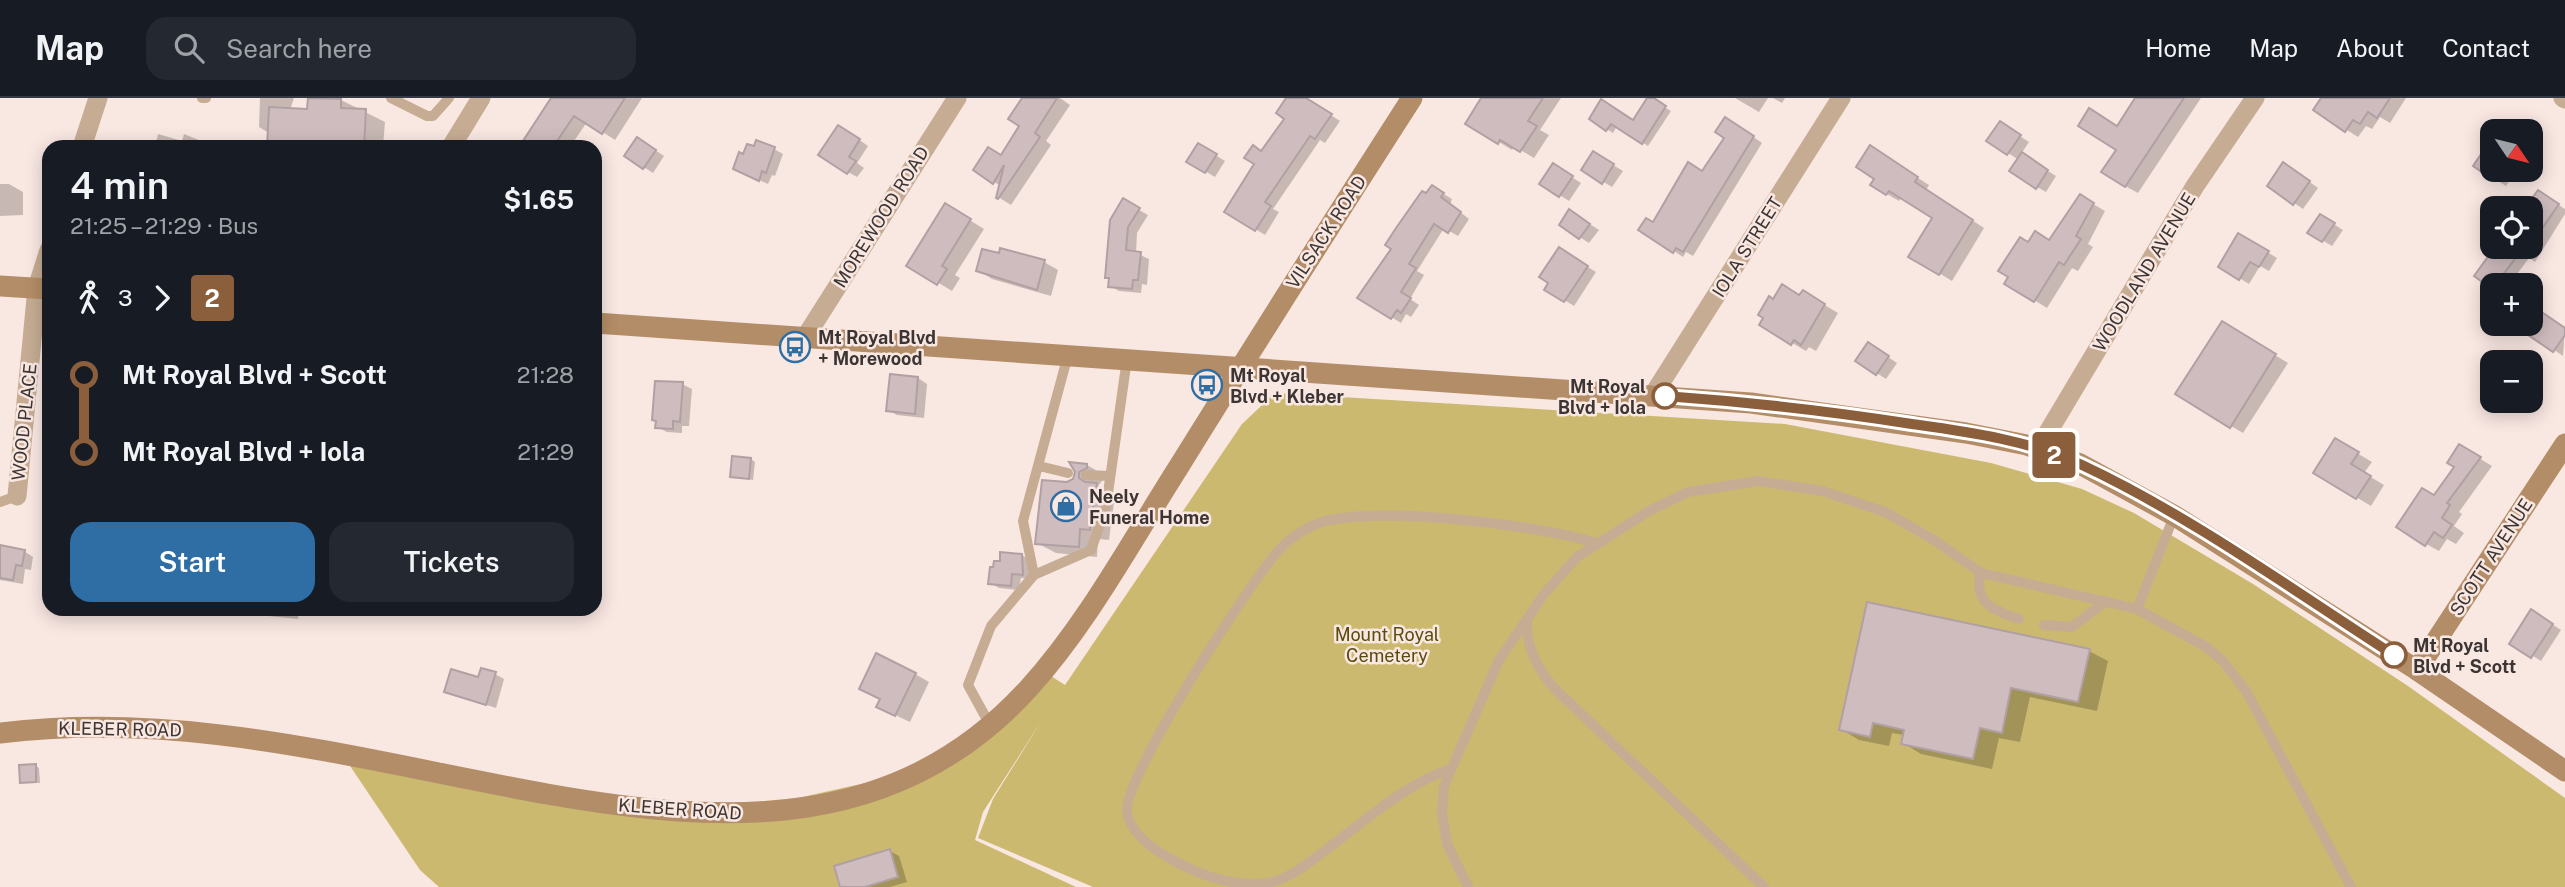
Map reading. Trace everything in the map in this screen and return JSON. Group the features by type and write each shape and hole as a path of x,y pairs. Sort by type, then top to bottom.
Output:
{"main road":[{"name":"VILSACK ROAD","path":"1242,366 1412,98"},
{"path":"0,286 42,288"},
{"path":"602,323 1242,366 1825,411 1956,431 2038,449 2080,464 2175,516 2417,670 2565,771"},
{"name":"KLEBER ROAD","path":"0,733 91,727 206,731 340,751 618,806 721,815 793,811 856,797 919,771 990,725 1026,691 1063,645 1242,366"},
{"name":"SCOTT AVENUE","path":"2417,670 2565,444"}],"street":[{"path":"84,140 98,98"},
{"path":"455,140 481,98"},
{"name":"MOREWOOD ROAD","path":"806,336 957,98"},
{"name":"IOLA STREET","path":"1653,396 1841,98"},
{"name":"WOODLAND AVENUE","path":"2038,449 2195,186 2255,98"},
{"name":"WOOD PLACE","path":"8,499 42,294"}],"lane":[{"path":"391,98 427,116 433,116 449,98"},
{"path":"1034,575 1023,521 1040,466 1068,354"},
{"path":"990,725 968,685 991,626 1034,575 1091,550 1106,507 1127,358"},
{"path":"1040,466 1068,473"},
{"path":"1086,475 1110,476"},
{"path":"1468,887 1451,858 1442,813 1444,786 1499,660 1527,620 1562,573 1595,543 1688,492 1758,481 1822,491 1885,512 1924,534 1981,573 2137,609 2206,647 2235,676 2351,887"},
{"path":"2137,609 2175,516"},
{"path":"1451,769 1424,779 1301,868 1269,883 1237,883 1197,872 1149,843 1137,832 1127,814 1130,789 1144,758 1253,583 1280,549 1307,528 1339,517 1423,519 1545,529 1595,543"},
{"path":"1981,573 1979,591 1987,604 2019,619"},
{"path":"2044,625 2073,627 2106,601"},
{"path":"1527,620 1527,633 1544,677 1764,887"}],"green space":[{"name":"Mount Royal Cemetery","path":"1275,393 1785,424 1991,463 2082,489 2134,513 2253,584 2408,686 2565,798 2565,887 1093,887 978,838 993,799 1042,720 983,812 975,840 1076,887 439,887 420,870 340,751 721,815 919,771 1043,671 1065,685 1242,424"}],"building":[{"path":"308,98 341,99 341,108 366,109 364,140 267,140 269,107 307,109"},
{"path":"551,98 625,98 602,134 574,116 558,140 524,140"},
{"path":"1022,98 1057,98 1035,133 1040,137 998,199 996,198 1004,165 993,184 973,170 988,147 1001,155 1019,126 1008,119"},
{"path":"1286,98 1306,98 1332,114 1315,139 1310,136 1265,202 1271,206 1255,231 1224,212 1254,164 1244,158 1253,145 1261,151 1284,119 1276,113"},
{"path":"1481,98 1543,98 1528,121 1537,126 1520,152 1500,140 1498,144 1465,124"},
{"path":"1647,98 1654,98 1666,106 1642,144 1611,124 1606,131 1589,119 1601,99 1633,120"},
{"path":"2135,98 2184,98 2125,187 2101,172 2116,150 2078,126 2089,108 2117,126"},
{"path":"2321,98 2390,98 2377,118 2368,112 2360,124 2353,120 2345,132 2313,110"},
{"path":"1725,117 1754,136 1683,252 1676,248 1673,253 1638,230 1646,218 1653,222 1688,162 1702,171 1724,138 1715,132"},
{"path":"2000,121 2021,135 2007,155 1986,141"},
{"path":"838,125 860,139 849,157 856,161 847,174 818,155"},
{"path":"637,137 656,150 643,169 624,156"},
{"path":"756,140 775,147 766,173 762,171 759,181 733,169 739,152 743,154 747,144 754,146"},
{"path":"1198,143 1217,154 1205,173 1186,162"},
{"path":"1870,145 1918,177 1915,182 1973,220 1939,275 1908,257 1932,218 1889,191 1886,195 1870,185 1874,179 1856,167"},
{"path":"1593,151 1614,164 1602,184 1581,170"},
{"path":"2022,152 2048,170 2036,189 2009,171"},
{"path":"2480,156 2480,171 2473,166"},
{"path":"2283,162 2310,181 2293,205 2267,186"},
{"path":"1553,163 1573,176 1559,197 1539,184"},
{"path":"1432,185 1444,193 1441,197 1461,212 1448,233 1434,224 1409,264 1416,268 1401,292 1411,298 1401,313 1397,310 1391,319 1357,298 1391,249 1385,245 1396,228 1422,191 1426,193"},
{"path":"2538,190 2559,204 2543,227 2543,196 2534,196"},
{"path":"2080,194 2094,203 2076,236 2081,239 2064,265 2059,262 2034,302 2004,284 2008,277 1998,271 2020,237 2028,242 2035,231 2049,240"},
{"path":"1123,198 1140,208 1128,227 1126,250 1141,252 1138,280 1133,280 1132,289 1108,287 1109,278 1105,278 1110,220"},
{"path":"945,203 971,219 942,266 947,269 937,285 906,266"},
{"path":"1569,209 1590,224 1579,239 1559,225"},
{"path":"2320,214 2335,223 2322,242 2307,233"},
{"path":"2238,233 2269,251 2259,267 2250,262 2239,280 2218,267"},
{"path":"1559,247 1588,266 1564,302 1544,290 1548,283 1539,277"},
{"path":"1000,248 1045,260 1037,290 976,271 982,249 999,253"},
{"path":"2486,259 2515,259 2504,273 2480,273 2480,280 2474,276"},
{"path":"1782,284 1799,295 1803,290 1825,304 1801,345 1794,340 1791,345 1759,325 1763,318 1758,315 1769,296 1773,299"},
{"path":"2543,313 2565,328 2565,335 2553,352 2530,336 2543,336"},
{"path":"2222,321 2276,354 2230,428 2175,394"},
{"path":"1868,342 1889,356 1876,375 1855,361"},
{"path":"890,374 918,377 915,414 886,411"},
{"path":"655,381 683,382 680,422 673,421 673,429 655,428 656,421 652,420"},
{"path":"2335,438 2359,452 2351,464 2371,476 2356,499 2313,473"},
{"path":"2459,444 2481,457 2447,503 2450,505 2442,518 2452,525 2443,538 2434,532 2425,546 2396,527 2422,488 2434,495 2454,467 2447,463"},
{"path":"732,456 751,458 749,479 730,477"},
{"name":"Neely Funeral Home","path":"1069,462 1087,464 1087,468 1079,472 1079,478 1085,482 1097,483 1090,530 1080,529 1079,547 1035,544 1042,480 1067,482 1073,479 1075,472"},
{"path":"0,545 25,550 22,566 16,565 13,580 0,578"},
{"path":"1000,552 1022,554 1023,575 1012,574 1011,586 988,584 990,567 993,567 994,561 1000,561"},
{"path":"1867,602 2090,649 2078,702 2011,688 2002,733 1980,728 1973,759 1901,744 1904,730 1873,723 1870,737 1839,730"},
{"path":"2531,609 2553,624 2531,658 2509,644"},
{"path":"876,653 916,673 895,716 876,707 880,699 859,689"},
{"path":"481,668 496,672 486,705 444,692 451,669 478,677"},
{"path":"36,764 36,782 20,783 19,765"},
{"path":"890,849 898,877 865,887 840,887 834,866"}],"bus line":[{"name":"2","path":"1665,396 1751,402 1923,425 2027,445 2059,456 2080,464 2175,516 2394,655"}],"place":[{"name":"Mt Royal Blvd + Morewood","path":"795,347"},
{"name":"Mt Royal Blvd + Kleber","path":"1207,385"},
{"name":"Mt Royal Blvd + Iola","path":"1665,396"},
{"name":"Neely Funeral Home","path":"1066,506"},
{"name":"Mt Royal Blvd + Scott","path":"2394,655"}]}
